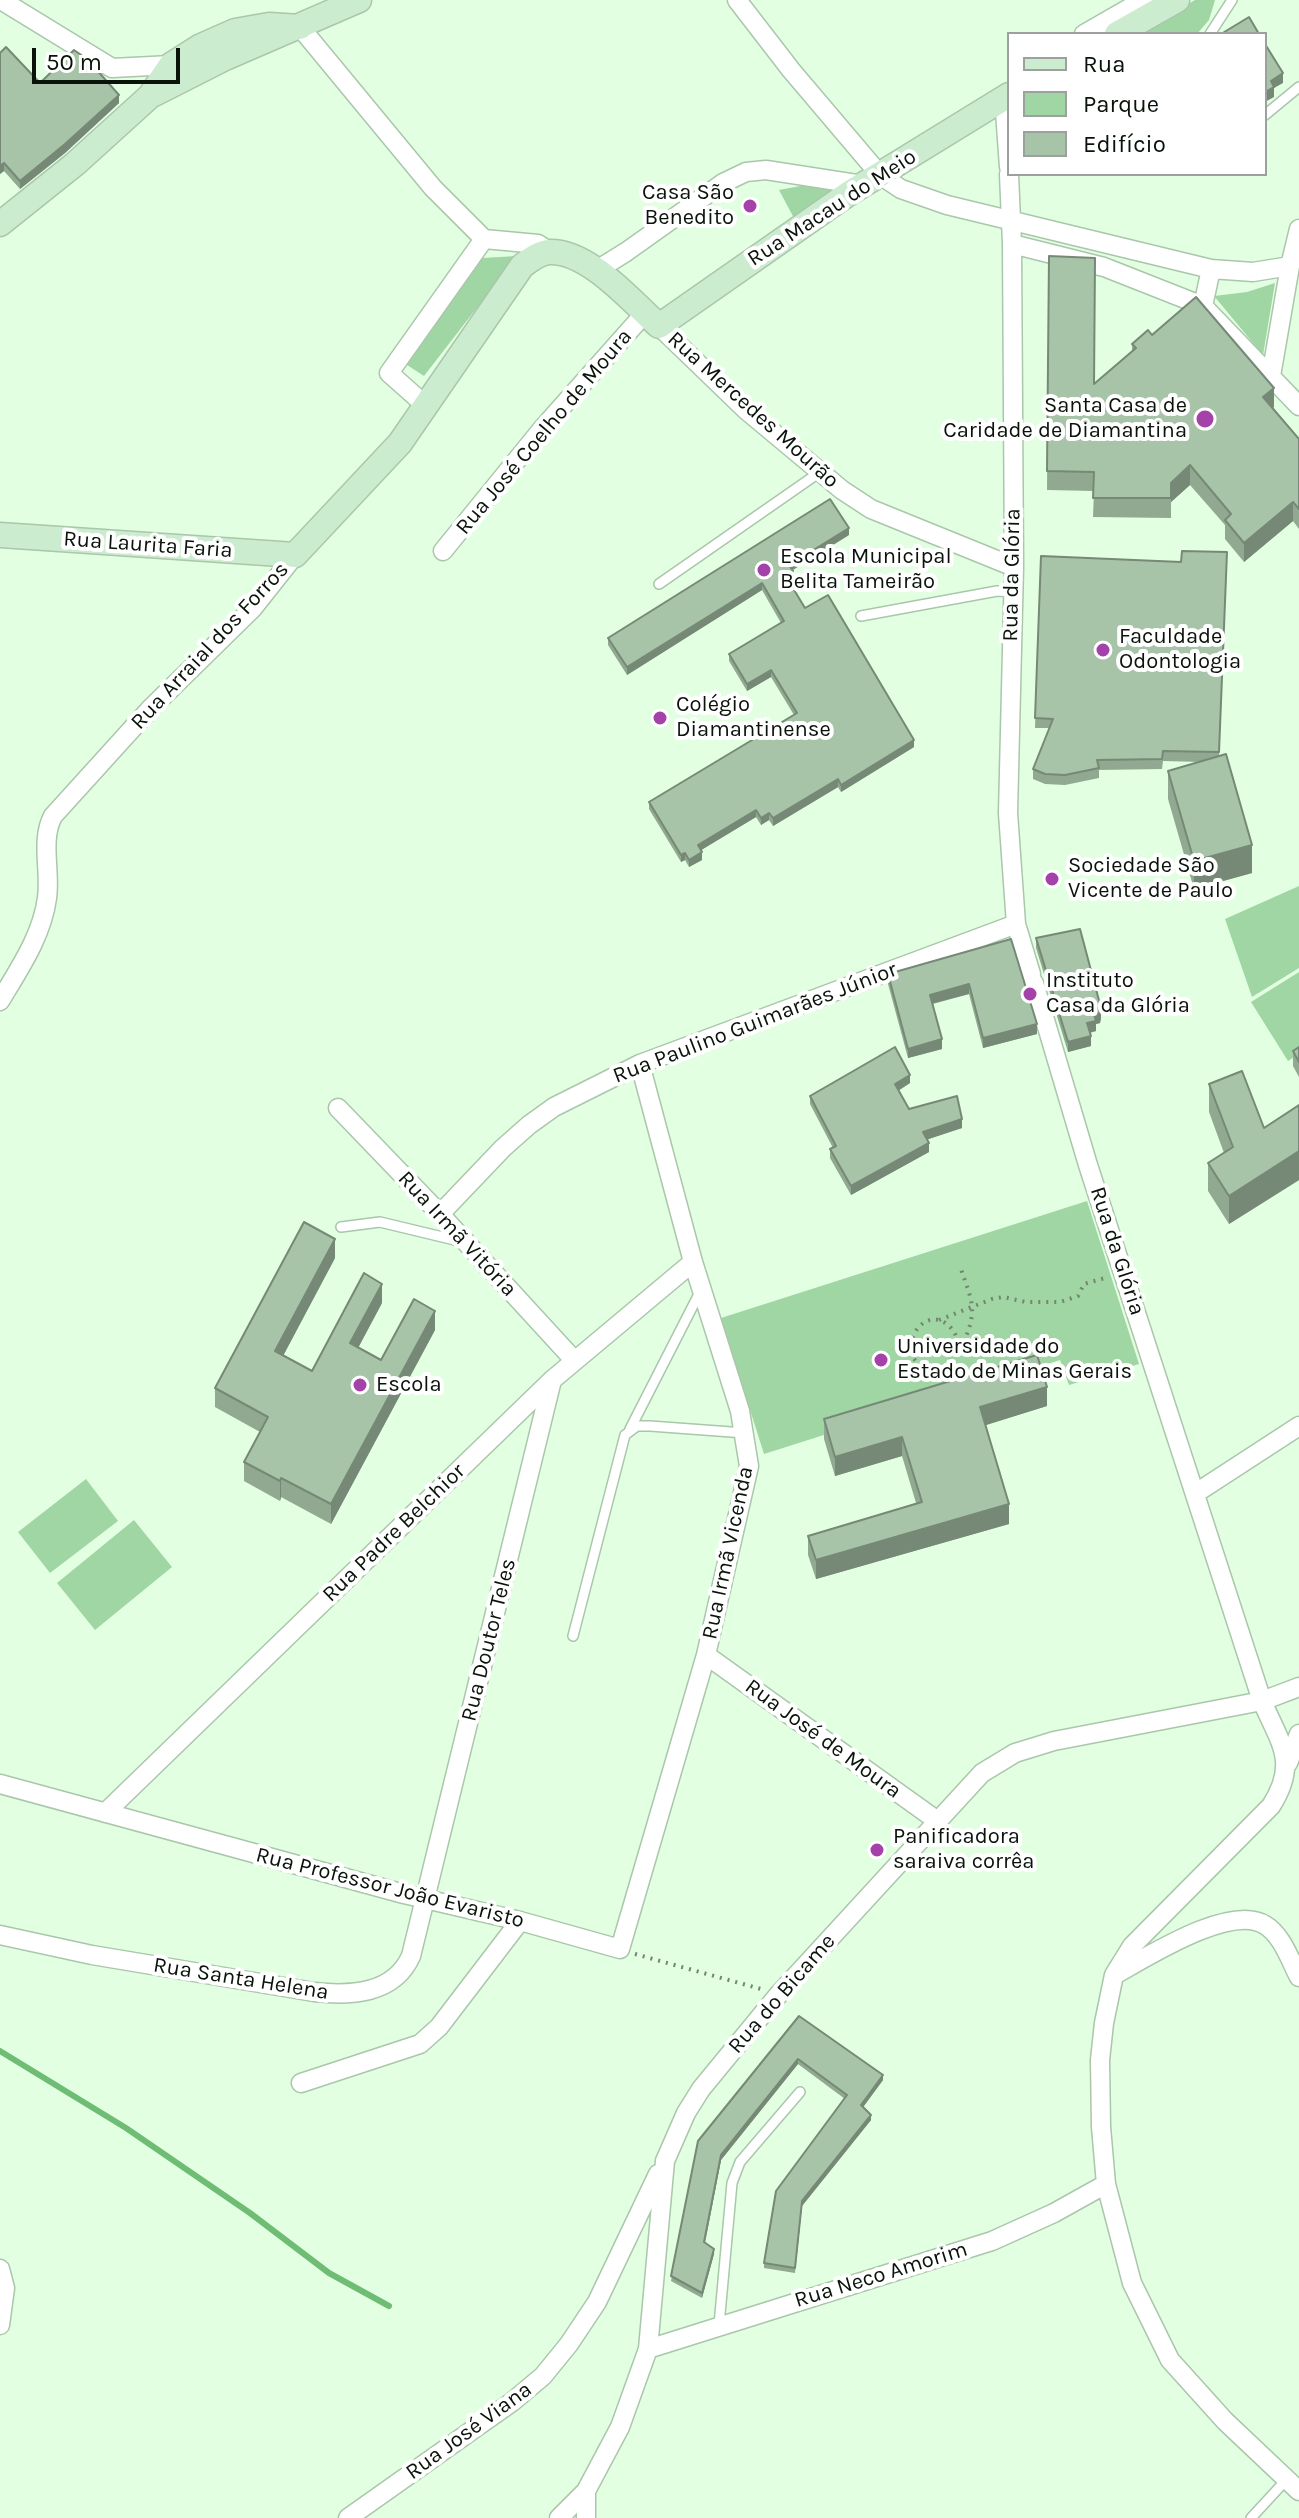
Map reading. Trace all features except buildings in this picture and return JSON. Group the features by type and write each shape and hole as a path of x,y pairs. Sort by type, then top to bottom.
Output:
{"main road":[{"path":"150,96 225,58 359,0"},
{"path":"1120,32 1158,8"},
{"path":"0,224 75,164 150,96 171,65 201,46 235,31 269,25 300,27"},
{"name":"Rua Macau do Meio","path":"652,320 1006,97"},
{"name":"Rua Mercedes Mourão","path":"550,252 570,256 597,270 652,320"},
{"name":"Rua Arraial dos Forros","path":"295,555 400,443 522,266 538,255 550,252"},
{"name":"Rua Laurita Faria","path":"0,535 295,555"}],"street":[{"path":"1,0 112,68 171,65"},
{"path":"737,0 872,180"},
{"path":"1088,32 1140,2 1158,8"},
{"path":"300,27 433,188 484,239 538,244 550,252"},
{"path":"1006,97 1007,120"},
{"path":"597,270 723,183 746,172 766,170 872,180 947,205 1211,269 1253,272 1290,266"},
{"name":"Rua da Glória","path":"1009,176 1014,567 1008,813 1016,924 1123,1272 1262,1701 1288,1763"},
{"path":"1271,376 1299,229"},
{"path":"425,405 389,373 484,239"},
{"path":"1012,244 1104,267 1203,306 1299,406"},
{"path":"1203,306 1211,269"},
{"name":"Rua Mercedes Mourão","path":"652,320 746,410 820,472 871,509 1014,567"},
{"name":"Rua José Coelho de Moura","path":"443,551 542,429 652,320"},
{"name":"Rua Arraial dos Forros","path":"0,1001 31,949 47,902 48,829 53,816 150,709 253,608 295,555"},
{"name":"Rua Paulino Guimarães Júnior","path":"440,1214 503,1148 554,1107 640,1064 1016,924"},
{"name":"Rua Irmã Vicenda","path":"620,1949 706,1655 749,1466 745,1433 693,1262 640,1064"},
{"name":"Rua Irmã Vitória","path":"338,1108 574,1360"},
{"name":"Rua Padre Belchior","path":"105,1813 552,1380 693,1262"},
{"name":"Rua Doutor Teles","path":"426,1899 552,1380"},
{"path":"1196,1493 1299,1426"},
{"name":"Rua José de Moura","path":"706,1655 939,1822"},
{"name":"Rua do Bicame","path":"559,2518 586,2491 620,2427 648,2349 665,2161 686,2113 701,2089 779,1994 982,1773 1015,1753 1054,1741 1262,1701 1299,1687"},
{"path":"1293,2485 1225,2421 1170,2360 1132,2283 1106,2184 1100,2060 1114,1975 1132,1946 1271,1806 1279,1794 1299,1734"},
{"name":"Rua Professor João Evaristo","path":"0,1784 620,1949"},
{"name":"Rua Santa Helena","path":"0,1935 92,1955 266,1985 345,1994 377,1988 400,1973 411,1956 426,1899"},
{"path":"1114,1975 1203,1929 1251,1920 1262,1922 1272,1930 1299,1977"},
{"path":"301,2083 420,2044 439,2027 520,1921"},
{"name":"Rua José Viana","path":"348,2518 512,2402 543,2376 597,2302 665,2161"},
{"name":"Rua Neco Amorim","path":"648,2349 992,2241 1054,2213 1106,2184"},
{"path":"0,2269 5,2288 0,2325"},
{"path":"586,2491 586,2518"}],"lane":[{"path":"1211,32 1232,0"},
{"path":"1267,113 1299,87"},
{"path":"659,584 820,472"},
{"path":"861,616 997,591 1013,592"},
{"path":"341,1227 380,1222 466,1242"},
{"path":"573,1636 619,1450 701,1289"},
{"path":"630,1429 650,1426 745,1433"},
{"path":"719,2325 732,2183 740,2162 800,2092"},
{"path":"1251,2518 1293,2485"}],"path":[{"path":"961,1269 972,1307 968,1332 948,1364 940,1368 924,1366 913,1356 911,1349 912,1334 923,1323 937,1320 972,1307 1003,1297 1026,1302 1060,1302 1078,1296 1084,1284 1123,1272"},
{"path":"937,1320 945,1323 956,1335 957,1351"},
{"path":"961,1344 990,1335"},
{"path":"620,1949 779,1994"}],"green space":[{"path":"1195,0 1215,0 1209,20 1199,32 1144,32"},
{"path":"811,184 844,190 795,220 779,190"},
{"path":"517,256 424,376 404,363 482,258"},
{"path":"1275,283 1263,355 1214,296 1247,292"},
{"path":"1299,886 1299,968 1252,997 1225,919"},
{"path":"1299,972 1299,1054 1288,1061 1251,1002"},
{"path":"1087,1201 1139,1364 1069,1385 1060,1360 764,1454 721,1318"},
{"path":"86,1479 118,1521 50,1573 18,1532"},
{"path":"134,1520 172,1567 95,1630 57,1583"}],"waterway":[{"path":"0,2051 126,2128 250,2213 329,2273 389,2306"}],"place":[{"name":"Casa São Benedito","path":"750,206"},
{"name":"Santa Casa de Caridade de Diamantina","path":"1205,419"},
{"name":"Escola Municipal Belita Tameirão","path":"764,570"},
{"name":"Faculdade Odontologia","path":"1103,650"},
{"name":"Colégio Diamantinense","path":"660,718"},
{"name":"Sociedade São Vicente de Paulo","path":"1052,879"},
{"name":"Instituto Casa da Glória","path":"1030,994"},
{"name":"Universidade do Estado de Minas Gerais","path":"881,1360"},
{"name":"Escola","path":"360,1385"},
{"name":"Panificadora saraiva corrêa","path":"877,1850"}]}
